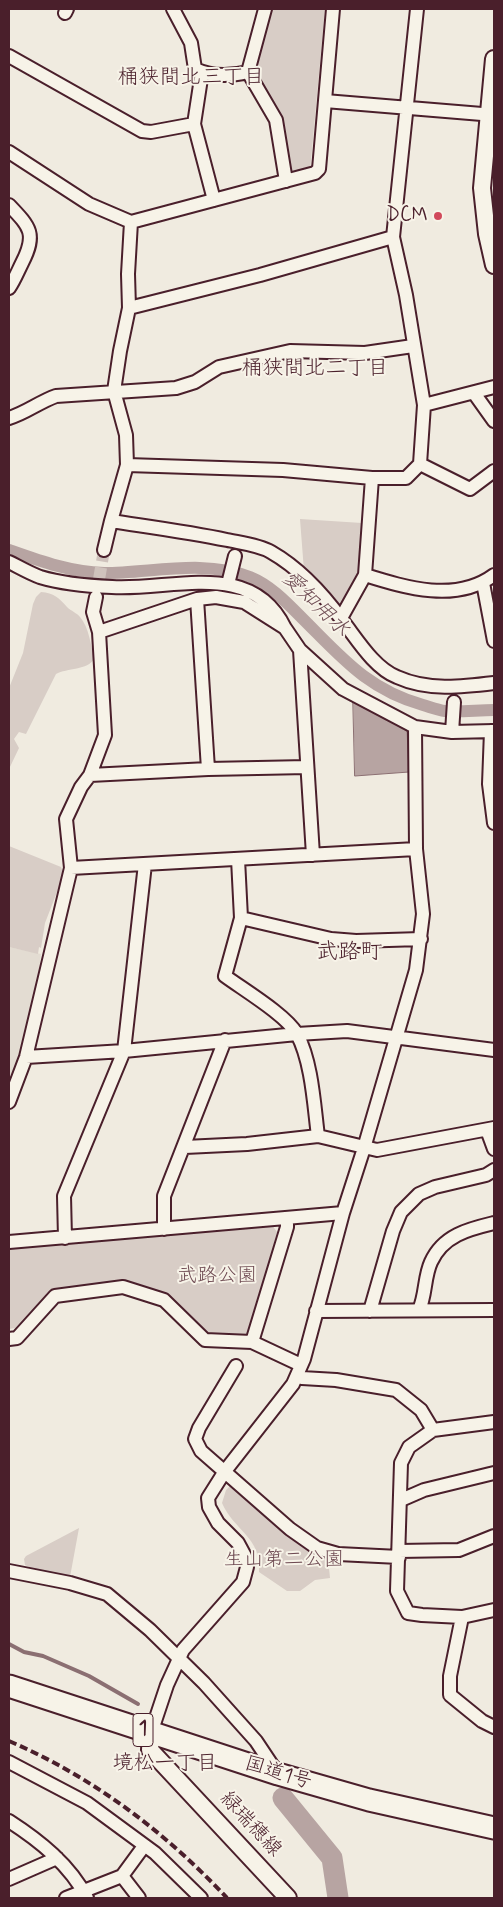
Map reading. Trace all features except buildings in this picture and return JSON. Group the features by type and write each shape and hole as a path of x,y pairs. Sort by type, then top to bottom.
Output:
{"highway":[{"name":"国道1号","path":"9,1686 278,1774 369,1800 494,1828"}],"main road":[{"path":"494,59 492,115 482,188 494,265"},
{"name":"緑瑞穂線","path":"151,1733 150,1750 288,1898"}],"street":[{"path":"173,9 191,43 195,70 233,76 248,72"},
{"path":"265,9 248,72 276,120 286,181"},
{"path":"9,152 89,204 131,222 315,173 318,169 333,9"},
{"path":"126,465 283,470 372,478 406,478 420,464 424,405 406,295 393,237 417,9"},
{"path":"9,56 142,131 151,132 194,124"},
{"path":"202,72 194,124 214,200"},
{"path":"325,100 492,115"},
{"path":"9,205 26,224 31,237 28,251 9,288"},
{"path":"104,550 126,465 126,435 114,391 129,308 128,274 131,222"},
{"path":"129,308 260,275 393,237"},
{"path":"9,418 26,413 42,401 56,396 176,388 195,382 219,367 290,351 365,353 413,346"},
{"path":"424,405 494,387"},
{"path":"474,393 494,421"},
{"path":"420,464 470,489 494,471"},
{"path":"341,618 365,575 372,478"},
{"path":"111,521 189,532 243,543 269,551 296,568 341,618 369,656 396,677 432,687 456,688 494,683"},
{"path":"229,581 235,556"},
{"path":"9,562 38,576 69,584 142,587 229,581 243,588 269,605 278,614 300,650 343,689 415,727 452,732 492,731 489,784 494,823"},
{"path":"365,575 428,590 452,592 484,583 494,576"},
{"path":"484,583 494,642"},
{"path":"9,1102 26,1057 71,868 66,819 81,787 90,775 104,735 99,632 93,612 96,597"},
{"path":"99,632 197,599 216,597 244,602 285,628"},
{"path":"197,599 208,769"},
{"path":"300,650 313,855"},
{"path":"452,732 454,702"},
{"path":"151,1733 158,1707 182,1650 243,1582 247,1567 245,1556 238,1543 218,1523 209,1507 208,1498 225,1471 293,1384 299,1370 343,1213 416,970 423,914 416,849 415,727"},
{"path":"90,775 208,769 307,767"},
{"path":"71,868 416,849"},
{"path":"238,859 240,918 225,976 280,1017 297,1034 310,1073 318,1136"},
{"path":"65,1238 64,1196 124,1051 145,864"},
{"path":"240,918 331,939 356,941 421,939"},
{"path":"26,1057 124,1051 225,1040 347,1031 494,1050"},
{"path":"164,1229 164,1196 185,1147 225,1040"},
{"path":"185,1147 246,1144 318,1136 378,1150 491,1129 494,1149"},
{"path":"370,1311 393,1231 401,1212 419,1194 435,1187 486,1175 494,1170"},
{"path":"9,1242 343,1213"},
{"path":"252,1342 287,1227 286,1218"},
{"path":"419,1310 423,1302 431,1262 443,1244 462,1232 494,1223"},
{"path":"9,1339 17,1338 56,1296 123,1288 164,1300 205,1340 252,1342 299,1370 302,1378 336,1380 396,1390 421,1410 433,1430"},
{"path":"316,1311 494,1310"},
{"path":"236,1366 194,1439 201,1451 290,1529 317,1548 338,1554 399,1554 459,1550 494,1536"},
{"path":"494,1422 433,1430 409,1447 401,1464 397,1591 408,1612 422,1615 462,1617 494,1610"},
{"path":"401,1500 424,1490 494,1473"},
{"path":"9,1571 107,1594 150,1630 179,1658 256,1741 278,1774"},
{"path":"462,1617 450,1676 450,1695 494,1727"},
{"path":"9,1762 87,1803 155,1854 201,1898"},
{"path":"9,1821 34,1837 57,1858 85,1895"},
{"path":"66,1898 85,1895 122,1876 144,1846"},
{"path":"9,1878 57,1858"},
{"path":"122,1876 139,1898"}],"shaded area":[{"path":"353,697 407,730 409,772 355,776"},
{"path":"9,947 41,954 36,999 15,1068 9,1077"}],"green space":[{"path":"272,9 325,9 310,171 285,177 277,120 252,75"},
{"path":"300,519 362,523 363,575 341,608 304,571"},
{"path":"41,592 56,596 80,617 88,631 94,659 91,663 82,667 56,674 26,734 19,732 14,739 19,748 9,769 9,688 23,653 33,604"},
{"path":"9,846 61,867 64,874 45,923 41,948 39,947 38,954 9,947"},
{"name":"武路公園","path":"272,1225 277,1232 251,1332 248,1337 208,1336 165,1293 122,1280 51,1289 15,1328 9,1329 9,1248"},
{"name":"生山第二公園","path":"231,1485 304,1548 328,1558 330,1578 315,1580 300,1591 287,1591 259,1572 259,1560 252,1542 233,1521 222,1503 226,1490"},
{"path":"79,1528 70,1577 36,1570 25,1565 24,1559 26,1556"}],"waterway":[{"name":"愛知用水","path":"9,550 79,571 104,573 196,568 214,569 250,577 265,585 279,596 358,672 387,691 404,699 442,711 494,710"},
{"path":"9,1644 24,1652 43,1656 89,1676 138,1704"},
{"path":"283,1798 332,1858 338,1898"}],"tunnel":[{"path":"96,597 104,550"}],"railway":[{"path":"9,1741 70,1771 126,1808 179,1851 227,1898"}],"place":[{"name":"DCM","path":"438,216"}],"district":[{"name":"桶狭間北三丁目","path":"191,79"},
{"name":"桶狭間北二丁目","path":"315,370"},
{"name":"武路町","path":"349,953"},
{"name":"境松一丁目","path":"165,1765"}]}
